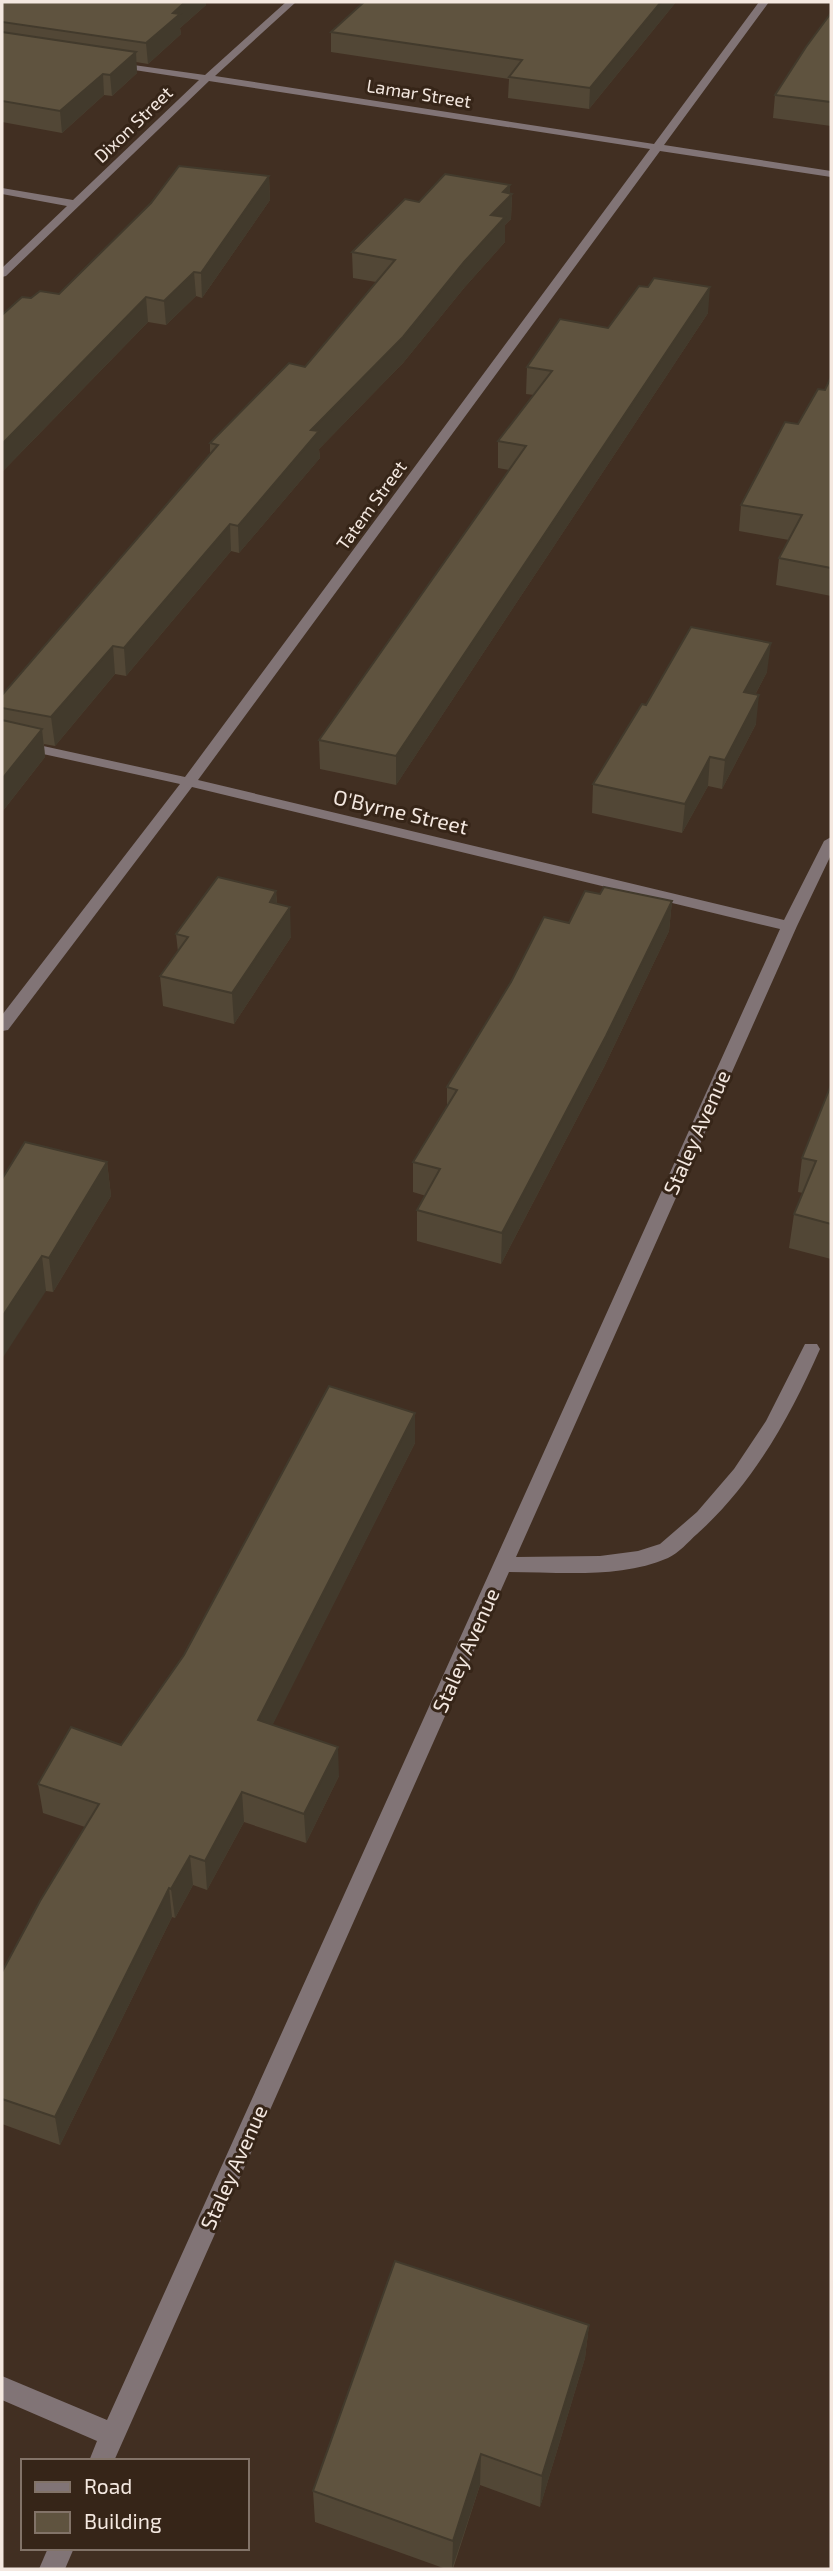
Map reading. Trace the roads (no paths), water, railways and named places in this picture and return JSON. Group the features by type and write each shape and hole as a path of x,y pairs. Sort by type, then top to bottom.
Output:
{"street":[{"name":"Dixon Street","path":"2,274 207,78 291,2"},
{"name":"Tatem Street","path":"2,1026 188,782 764,2"},
{"name":"Lamar Street","path":"97,61 831,174"},
{"path":"2,191 75,204"},
{"path":"2,251 22,255"},
{"name":"O'Byrne Street","path":"2,741 188,782 789,926"},
{"name":"Staley Avenue","path":"102,2459 789,926 831,841"},
{"path":"503,1565 606,1564 660,1554 701,1521 750,1461 792,1394 811,1349"},
{"path":"2,2388 113,2435"},
{"path":"52,2569 60,2550"}]}
